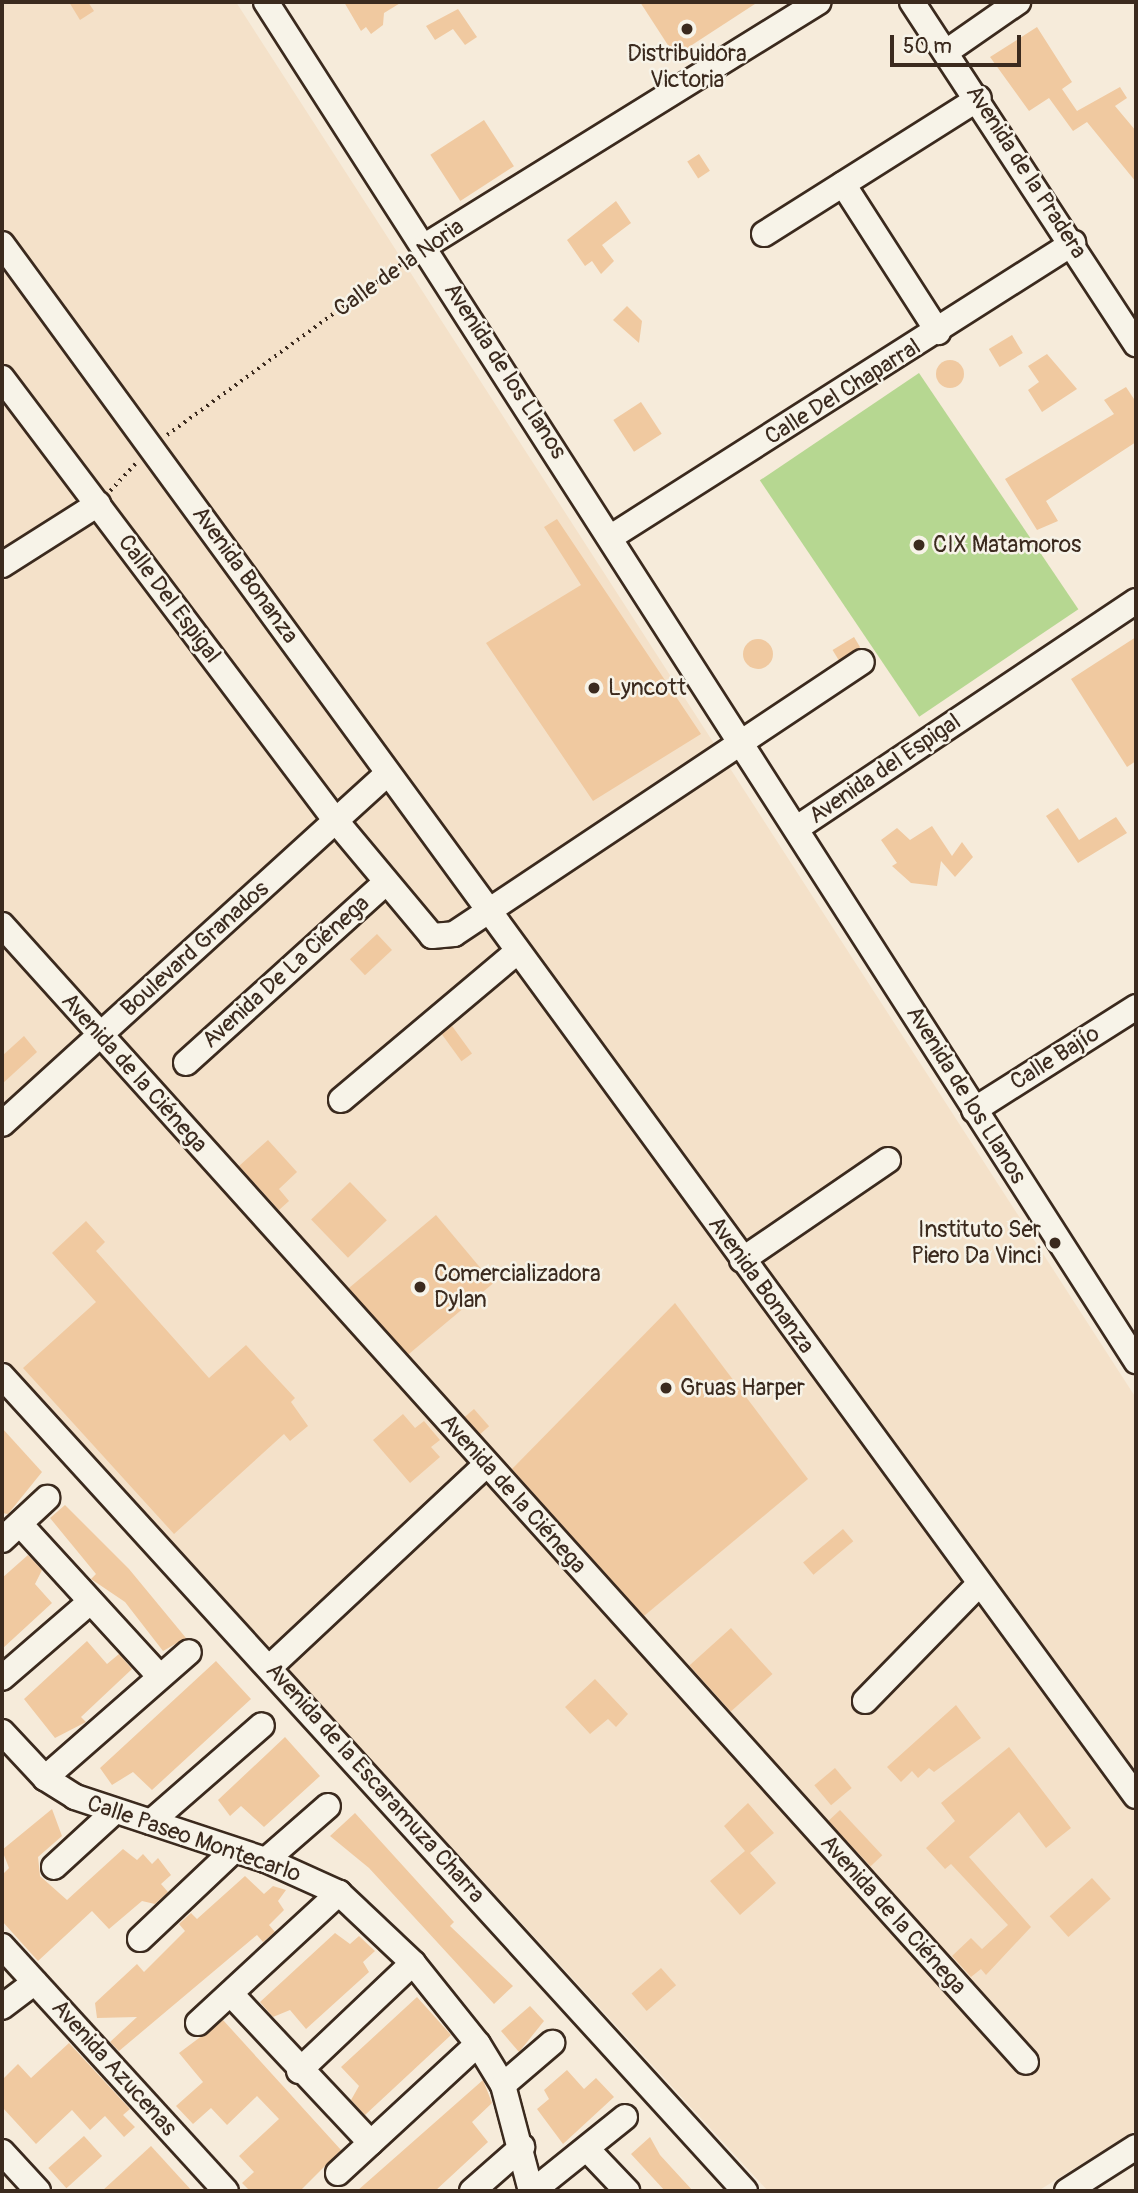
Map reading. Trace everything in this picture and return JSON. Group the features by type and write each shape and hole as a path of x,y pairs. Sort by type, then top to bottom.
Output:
{"street":[{"name":"Avenida de los Llanos","path":"266,2 742,742"},
{"name":"Calle de la Noria","path":"425,246 819,2"},
{"name":"Avenida de la Pradera","path":"912,2 979,98 1073,243 1128,313 1136,344"},
{"path":"946,52 1018,2"},
{"path":"764,234 979,98"},
{"path":"843,184 938,332"},
{"name":"Calle Del Chaparral","path":"611,537 938,332 1073,243"},
{"name":"Avenida Bonanza","path":"2,244 152,445 387,774 1136,1796"},
{"name":"Calle Del Espigal","path":"2,377 337,821"},
{"path":"2,565 98,504"},
{"name":"Avenida del Espigal","path":"742,742 797,828 1136,601"},
{"path":"337,821 432,936 454,933 487,908 862,662"},
{"name":"Boulevard Granados","path":"2,1124 387,774"},
{"name":"Avenida de los Llanos","path":"797,828 1136,1362"},
{"name":"Avenida De La Ciénega","path":"186,1063 386,882"},
{"name":"Avenida de la Ciénega","path":"2,925 1026,2062"},
{"path":"341,1100 518,951"},
{"name":"Calle Bajío","path":"974,1110 1136,1007"},
{"path":"743,1260 888,1160"},
{"name":"Avenida de la Escaramuza Charra","path":"2,1376 745,2191"},
{"path":"270,1667 486,1465"},
{"path":"47,1498 11,1532 90,1602 160,1677"},
{"path":"865,1701 979,1584"},
{"path":"2,1678 90,1602"},
{"path":"45,1778 189,1652"},
{"path":"151,1822 262,1725"},
{"name":"Calle Paseo Montecarlo","path":"2,1732 45,1778 113,1813 151,1822 266,1860 339,1893 413,1962 478,2044 503,2085 532,2191"},
{"path":"266,1860 328,1806"},
{"path":"54,1867 113,1813"},
{"path":"140,1939 233,1851"},
{"path":"198,2024 339,1893"},
{"name":"Avenida Azucenas","path":"2,1946 226,2191"},
{"path":"299,2071 413,1962"},
{"path":"2,2007 35,1982"},
{"path":"231,1994 299,2071 371,2143"},
{"path":"503,2085 552,2043"},
{"path":"338,2173 478,2044"},
{"path":"532,2191 588,2150 625,2117"},
{"path":"472,2191 522,2147"},
{"path":"1067,2191 1136,2147"},
{"path":"588,2150 627,2191"},
{"path":"2,2152 37,2191"}],"path":[{"name":"Calle de la Noria","path":"98,504 152,445 425,246"}],"shaded area":[{"path":"2,2 236,2 1136,1398 1136,2130 1038,2191 768,2191 2,1358"}],"green space":[{"name":"CIX Matamoros","path":"919,373 1078,609 919,717 760,480"}],"building":[{"path":"69,2 88,2 94,11 80,20"},
{"path":"344,2 402,2 384,13 383,25 371,34 366,27 361,31"},
{"name":"Distribuidora Victoria","path":"640,2 758,2 675,56"},
{"path":"458,9 477,37 465,45 453,29 435,40 426,26"},
{"path":"1037,27 1072,82 1062,89 1077,111 1120,87 1127,98 1115,106 1136,131 1136,182 1087,122 1073,131 1049,98 1029,111 990,57"},
{"path":"484,120 514,166 460,201 430,155"},
{"path":"699,154 710,171 698,178 687,162"},
{"path":"616,201 631,223 602,245 614,261 601,274 592,261 585,266 567,240"},
{"path":"627,306 642,321 639,343 613,320"},
{"path":"1012,335 1023,353 1000,367 989,349"},
{"path":"1047,354 1077,389 1042,412 1028,390 1039,382 1028,366"},
{"path":"950,360 960,364 964,374 960,384 950,388 940,384 936,374 940,364"},
{"path":"1126,387 1136,402 1136,442 1046,501 1058,521 1037,530 1005,479 1114,414 1104,400"},
{"path":"641,402 662,434 634,452 613,420"},
{"name":"Lyncott","path":"557,519 701,734 593,801 486,643 581,585 544,527"},
{"path":"854,637 860,647 839,660 833,650"},
{"path":"1136,637 1136,761 1127,767 1071,679"},
{"path":"758,639 769,643 773,654 769,665 758,669 747,665 743,654 747,643"},
{"path":"1058,808 1079,840 1116,817 1127,833 1078,863 1046,816"},
{"path":"932,826 952,856 962,842 973,857 955,877 941,861 937,886 911,883 892,866 897,863 881,840 897,828 910,840"},
{"path":"377,934 392,950 365,975 350,959"},
{"path":"452,1026 472,1054 461,1061 441,1034"},
{"path":"24,1036 37,1052 2,1084 2,1056"},
{"path":"268,1140 297,1172 279,1189 289,1201 279,1210 239,1166"},
{"path":"350,1182 387,1220 348,1258 311,1220"},
{"name":"Comercializadora Dylan","path":"436,1215 493,1283 406,1356 349,1288"},
{"path":"86,1221 105,1242 96,1251 209,1378 246,1345 295,1398 291,1402 308,1426 290,1441 284,1434 174,1534 23,1368 96,1302 52,1253"},
{"name":"Gruas Harper","path":"675,1303 808,1479 644,1616 512,1469"},
{"path":"474,1409 489,1426 480,1434 465,1417"},
{"path":"403,1414 415,1428 424,1421 440,1440 431,1447 440,1457 410,1483 373,1440"},
{"path":"2,1428 42,1472 8,1514 2,1513"},
{"path":"65,1505 129,1569 186,1638 163,1651 125,1602 91,1579 96,1574 50,1518"},
{"path":"843,1529 853,1541 813,1575 803,1562"},
{"path":"28,1555 42,1570 35,1584 52,1603 2,1649 2,1578"},
{"path":"731,1628 772,1674 731,1712 689,1665"},
{"path":"87,1641 107,1664 119,1654 132,1669 81,1717 86,1722 55,1738 24,1699"},
{"path":"216,1661 251,1699 152,1790 133,1772 112,1785 100,1768"},
{"path":"595,1679 628,1714 616,1727 608,1719 590,1734 565,1707"},
{"path":"956,1705 981,1738 934,1772 929,1768 918,1778 912,1771 901,1782 887,1767"},
{"path":"285,1737 320,1776 264,1827 241,1806 230,1816 218,1800"},
{"path":"1009,1747 1071,1828 1046,1848 1019,1812 969,1857 1031,1927 986,1975 981,1969 971,1977 952,1956 971,1938 982,1949 1008,1925 951,1864 945,1869 926,1848 955,1821 941,1803"},
{"path":"835,1768 852,1788 831,1805 814,1785"},
{"path":"748,1803 774,1833 750,1853 776,1883 740,1915 710,1881 745,1851 724,1826"},
{"path":"52,1809 62,1836 38,1857 40,1876 67,1900 123,1849 137,1860 143,1854 152,1864 158,1858 171,1875 161,1884 168,1892 155,1904 142,1901 109,1929 92,1911 38,1961 2,1921 2,1875 9,1868 2,1850"},
{"path":"840,1810 882,1855 871,1866 828,1821"},
{"path":"355,1813 454,1922 450,1926 513,1986 494,2004 369,1868 330,1836"},
{"path":"245,1876 264,1894 273,1886 286,1890 278,1901 284,1910 269,1925 275,1932 263,1942 257,1935 119,2051 110,2042 137,2017 97,2018 95,2003 137,1964 144,1972 185,1931 179,1924 191,1913 197,1919"},
{"path":"1092,1878 1111,1899 1068,1937 1050,1916"},
{"path":"335,1933 350,1944 359,1936 375,1951 363,1962 369,1972 306,2029 290,2010 273,2017 260,2002"},
{"path":"661,1968 676,1985 647,2011 632,1994"},
{"path":"417,1997 451,2035 365,2115 351,2100 359,2086 341,2067"},
{"path":"530,2006 544,2021 519,2052 501,2031"},
{"path":"223,2020 341,2150 300,2191 250,2191 242,2183 254,2172 239,2156 279,2119 257,2096 227,2125 211,2108 193,2124 176,2106 203,2082 179,2053"},
{"path":"69,2043 130,2109 123,2115 135,2127 124,2137 105,2116 90,2130 72,2110 36,2144 2,2107 2,2080 18,2064 31,2078"},
{"path":"567,2070 584,2089 596,2078 614,2097 563,2144 537,2109 549,2099 544,2090"},
{"path":"483,2080 492,2103 472,2122 488,2142 435,2191 357,2191"},
{"path":"84,2136 102,2156 66,2188 48,2168"},
{"path":"650,2137 660,2155 693,2191 665,2191 631,2154"},
{"path":"151,2146 192,2191 102,2191"}],"place":[{"name":"Distribuidora Victoria","path":"687,29"},
{"name":"CIX Matamoros","path":"919,545"},
{"name":"Lyncott","path":"594,688"},
{"name":"Instituto Ser Piero Da Vinci","path":"1055,1243"},
{"name":"Comercializadora Dylan","path":"420,1287"},
{"name":"Gruas Harper","path":"666,1388"}]}
